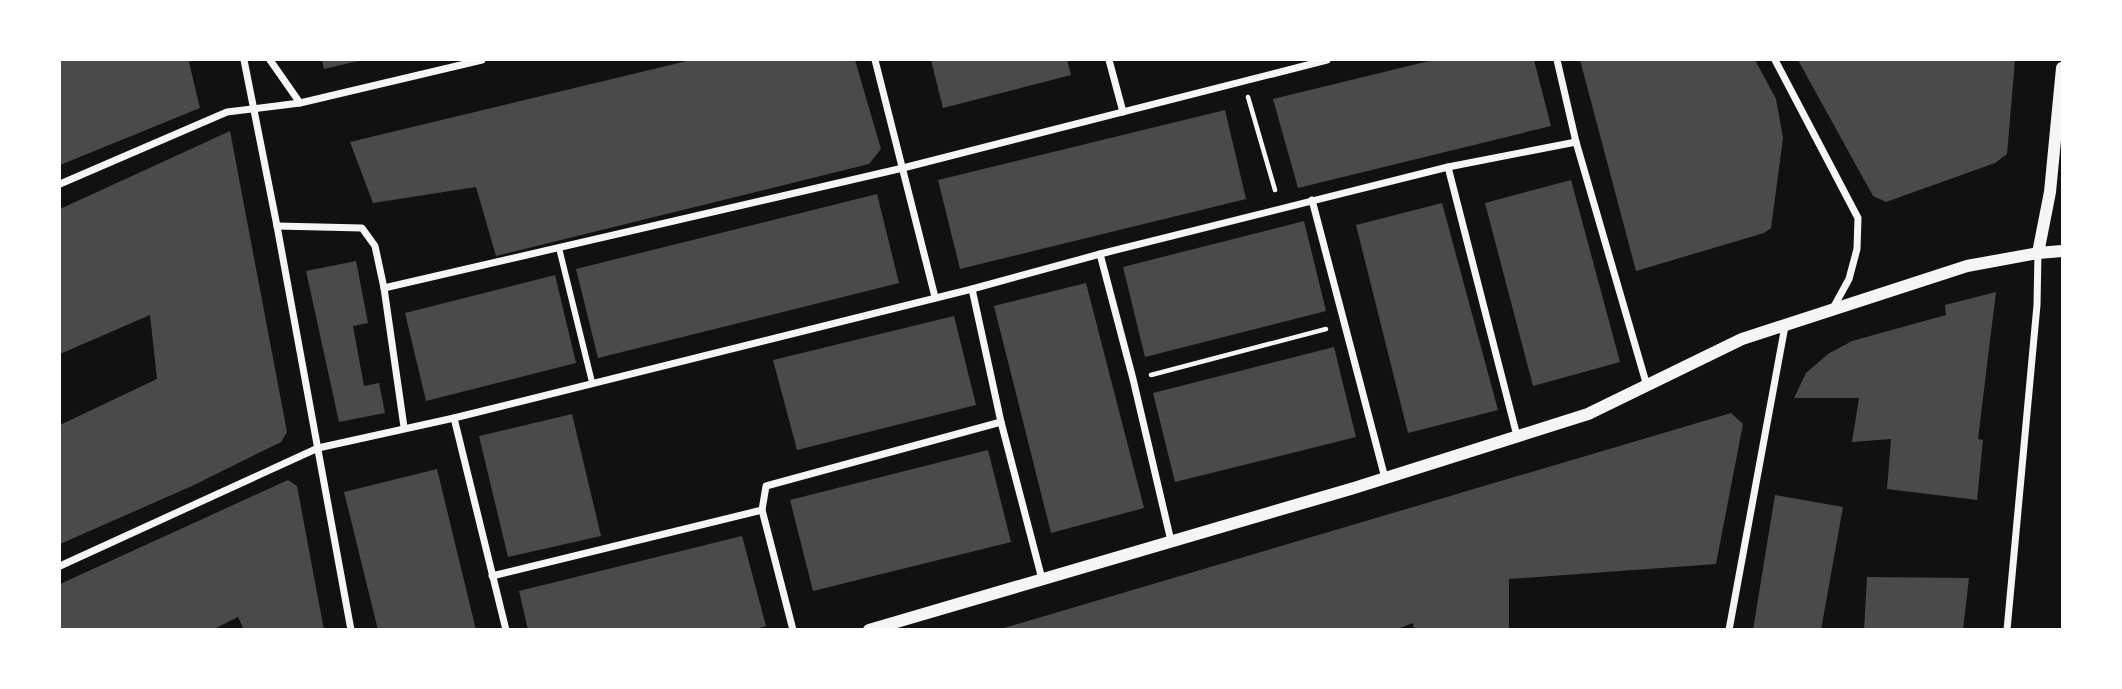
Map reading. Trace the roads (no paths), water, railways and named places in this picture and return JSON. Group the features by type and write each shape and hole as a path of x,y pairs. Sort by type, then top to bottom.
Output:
{"street":[{"path":"244,60 351,629"},
{"path":"270,60 300,103"},
{"path":"60,184 227,112 300,103 482,60"},
{"path":"875,60 934,297"},
{"path":"1109,60 1122,111"},
{"path":"384,288 903,168 1327,60"},
{"path":"1556,60 1576,142 1647,386"},
{"path":"1775,60 1858,218 1857,249 1849,279 1831,311"},
{"path":"2007,629 2037,305 2038,253 2059,150 2063,68"},
{"path":"60,566 318,448 454,418 972,289 1280,207 1448,167 1576,142"},
{"path":"1448,167 1517,436"},
{"path":"1312,200 1385,478"},
{"path":"277,226 362,228 375,247 384,288 404,427"},
{"path":"559,248 592,382"},
{"path":"874,629 1385,478 1597,410 1732,344 1967,266 2063,251"},
{"path":"1100,254 1171,541"},
{"path":"972,289 1001,422 1042,579"},
{"path":"1729,629 1785,326"},
{"path":"454,418 506,629"},
{"path":"793,629 762,509 766,486 1001,422"},
{"path":"492,576 762,509"}]}
